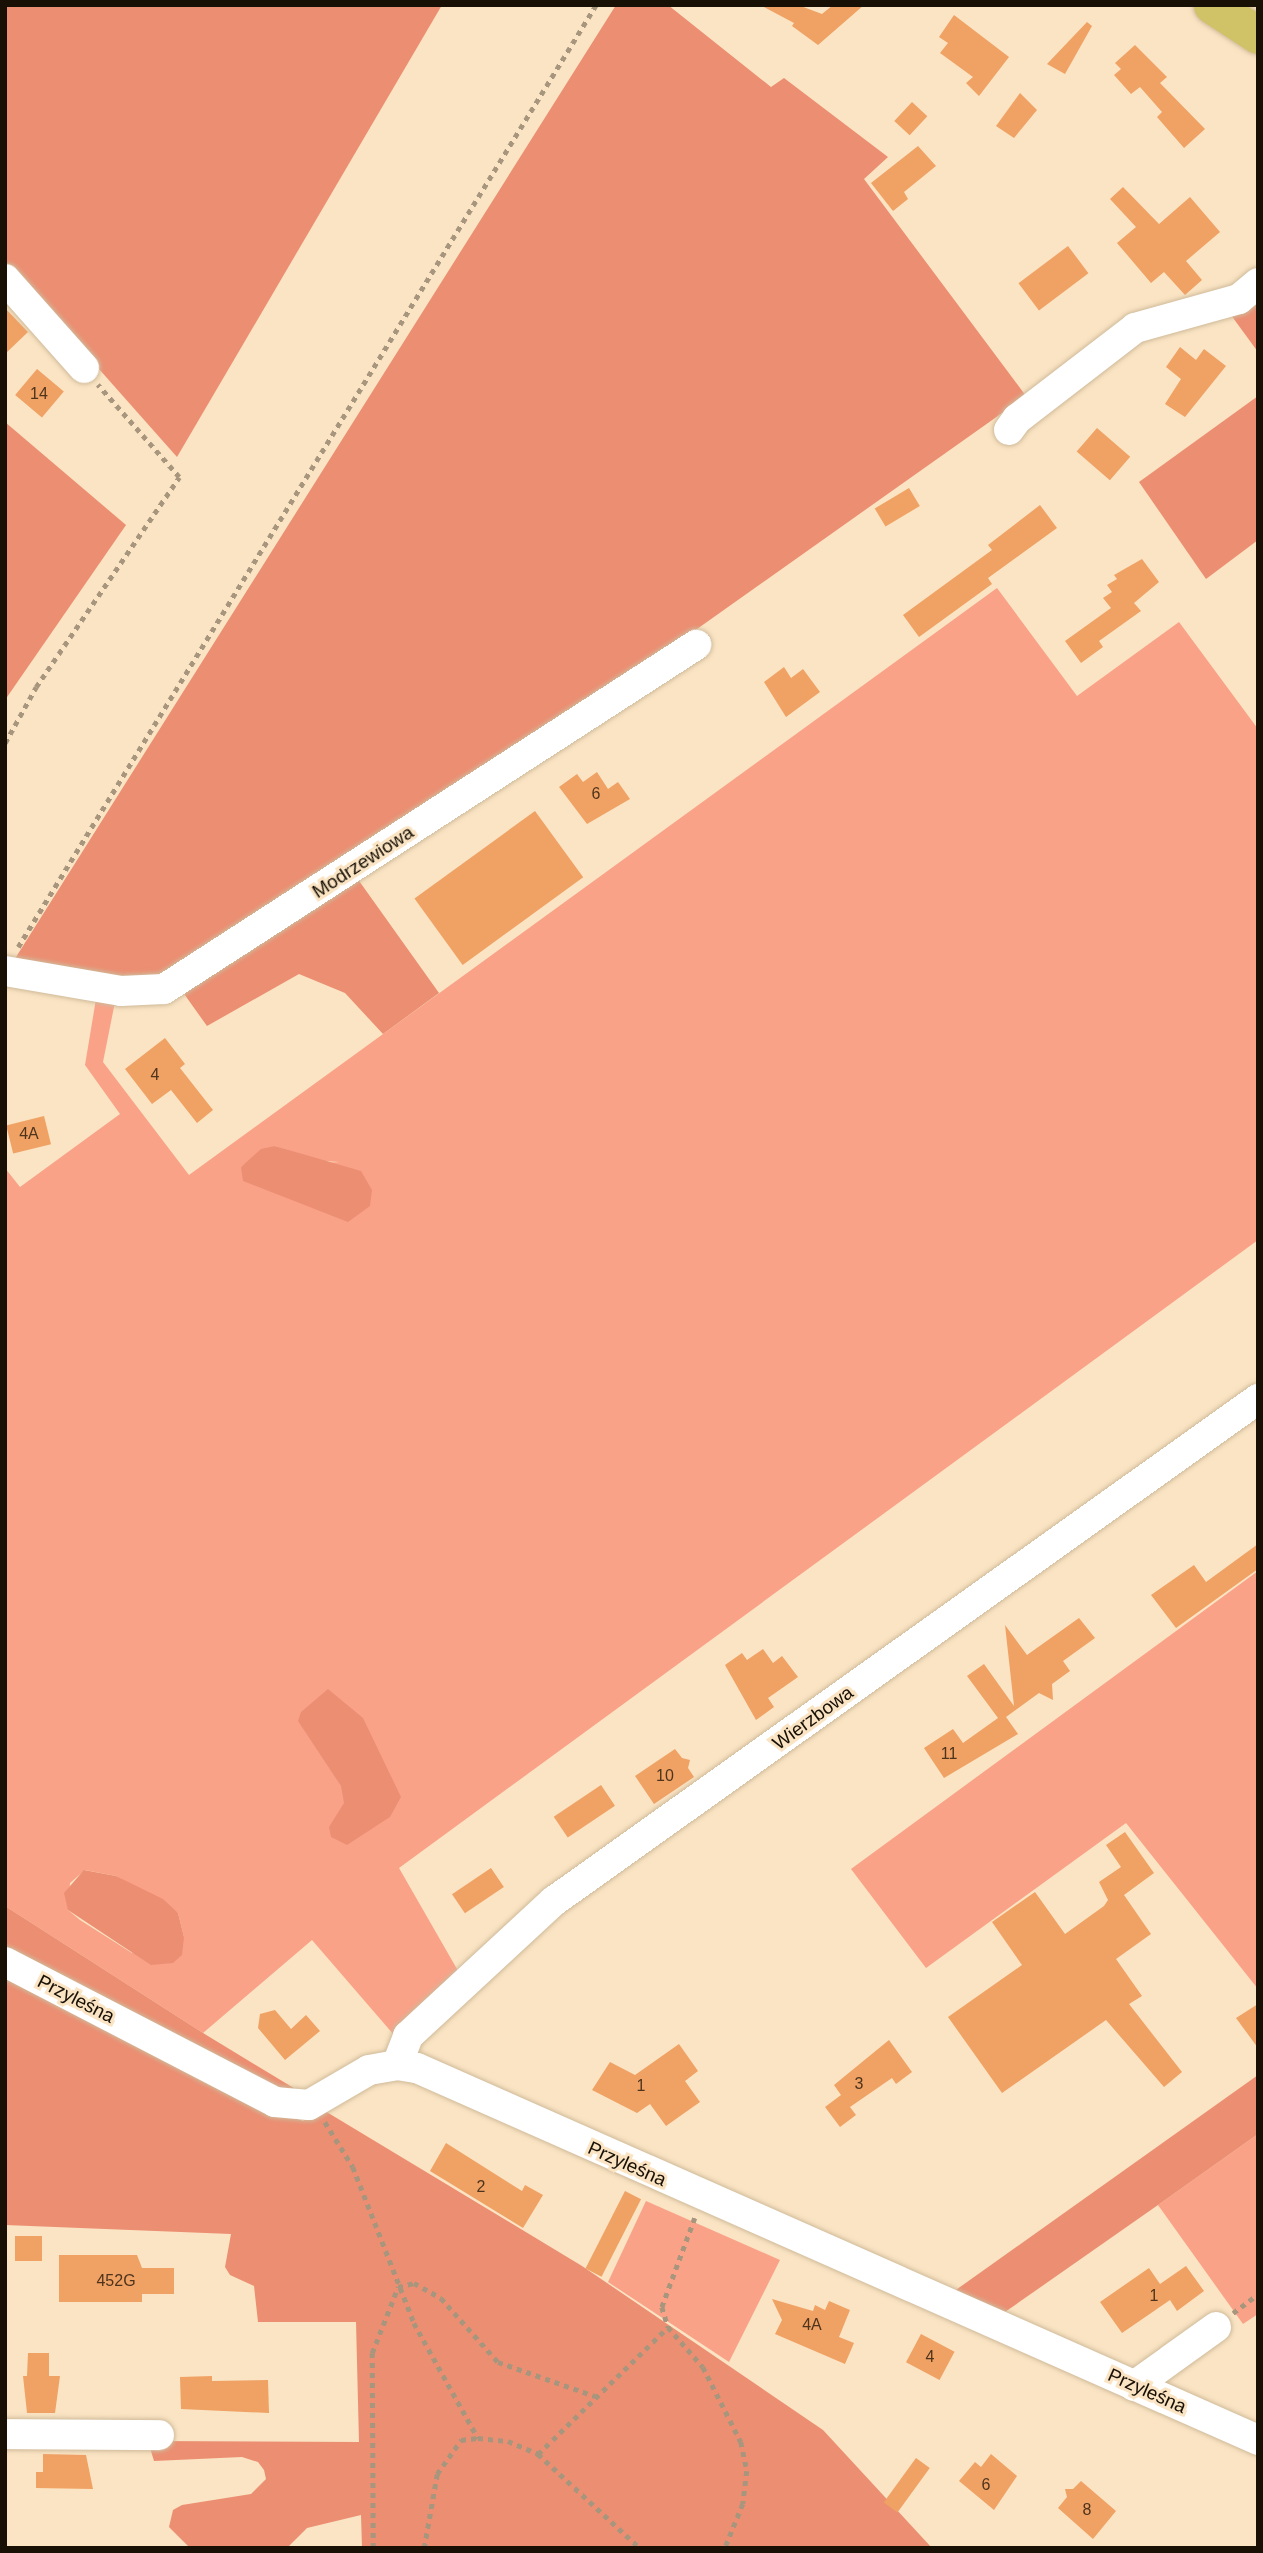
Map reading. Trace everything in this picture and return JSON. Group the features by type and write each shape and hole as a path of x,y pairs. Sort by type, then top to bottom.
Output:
{"main road":[{"path":"1212,5 1258,35"}],"street":[{"path":"5,279 84,368"},
{"path":"1009,430 1017,419 1135,328 1239,299 1258,283"},
{"name":"Modrzewiowa","path":"9,964 121,991 164,989 696,645"},
{"name":"Wierzbowa","path":"397,2065 408,2036 554,1901 1258,1399"},
{"name":"Przyleśna","path":"5,1962 275,2102 309,2105 369,2070 397,2065 417,2068 702,2198 1258,2440"},
{"path":"1134,2386 1216,2327"},
{"path":"5,2434 159,2435"}],"path":[{"path":"9,964 596,5"},
{"path":"5,743 36,687 179,477 84,368"},
{"path":"309,2105 331,2129 353,2167 398,2287 478,2438"},
{"path":"702,2198 662,2307 667,2327 703,2367 741,2442 747,2471 743,2504 725,2548"},
{"path":"398,2287 414,2283 441,2298 498,2362 595,2396"},
{"path":"373,2548 372,2353 398,2287"},
{"path":"538,2454 667,2327"},
{"path":"424,2548 437,2474 461,2440 478,2438 508,2441 538,2454 640,2548"}],"shaded area":[{"path":"5,5 442,5 177,457 5,263"},
{"path":"616,5 668,5 771,87 784,78 888,157 864,179 1026,396 697,629 151,987 11,965"},
{"path":"1258,287 1258,352 1228,311"},
{"path":"1258,396 1258,540 1206,579 1139,482"},
{"path":"5,422 126,525 5,700"},
{"path":"997,588 1077,696 1179,622 1258,729 1258,1240 399,1868 461,1976 394,2035 312,1940 203,2033 5,1906 5,1168 20,1187 120,1114 85,1065 96,999 115,1002 103,1062 189,1175","holes":["275,1146 322,1161 340,1162 241,1167","85,1870 116,1876 178,1913 184,1937 132,1953 80,1920 68,1910 70,1883"]},
{"path":"357,878 439,993 383,1034 345,993 299,974 207,1026 182,991"},
{"path":"275,1146 361,1171 372,1190 370,1206 348,1222 243,1181 241,1167 261,1149"},
{"path":"1258,1571 1258,1989 1126,1823 926,1968 851,1869"},
{"path":"328,1689 363,1718 401,1797 390,1817 347,1845 331,1837 329,1827 344,1803 341,1786 298,1721 301,1712"},
{"path":"84,1870 116,1876 163,1899 178,1913 184,1937 182,1955 173,1963 151,1965 68,1910 64,1893"},
{"path":"5,1906 297,2090 287,2097 5,1948"},
{"path":"5,1967 272,2108 303,2121 320,2108 582,2266 823,2430 932,2548 362,2548 361,2515 307,2528 287,2548 190,2548 169,2527 173,2510 182,2505 251,2494 266,2479 264,2470 258,2462 242,2457 154,2461 148,2441 359,2442 356,2322 258,2322 254,2286 230,2275 225,2267 231,2234 5,2225"},
{"path":"1258,2075 1258,2134 1005,2312 953,2292"},
{"path":"1258,2134 1258,2314 1243,2324 1158,2205"},
{"path":"646,2201 780,2260 729,2362 608,2282"}],"building":[{"path":"760,5 798,5 822,14 833,5 864,5 818,45 792,26 794,23"},
{"path":"954,15 1009,57 979,96 966,83 973,77 940,53 948,43 939,37"},
{"path":"1087,22 1092,26 1065,74 1047,64"},
{"path":"1135,45 1167,77 1160,83 1205,129 1184,148 1157,117 1162,112 1140,87 1131,94 1114,75 1121,69 1115,63"},
{"path":"1020,93 1037,110 1014,138 996,126"},
{"path":"912,102 927,116 910,135 894,121"},
{"path":"918,146 936,166 904,192 908,199 893,211 871,183"},
{"path":"1123,187 1159,224 1190,197 1220,232 1186,261 1202,280 1185,295 1164,272 1151,283 1117,243 1136,227 1110,199"},
{"path":"1068,246 1088,273 1039,310 1018,283"},
{"path":"5,308 28,332 5,354"},
{"path":"1180,347 1196,360 1204,349 1226,366 1185,417 1165,404 1181,379 1166,367"},
{"path":"37,369 64,391 42,418 15,395"},
{"path":"1097,428 1130,457 1110,480 1077,451"},
{"path":"909,488 920,506 886,527 875,509"},
{"path":"1040,505 1057,528 988,578 992,584 919,637 903,615 992,550 988,545"},
{"path":"1142,559 1159,582 1134,603 1141,611 1099,641 1103,647 1081,663 1065,641 1111,608 1103,598 1112,592 1107,585 1117,579 1114,575"},
{"path":"784,667 791,678 803,669 820,692 786,717 764,682"},
{"path":"597,772 608,789 618,782 630,799 587,824 559,787 577,774 583,782"},
{"path":"535,811 583,877 463,965 414,899"},
{"path":"165,1038 185,1064 180,1068 213,1110 197,1123 171,1090 152,1104 125,1069"},
{"path":"44,1116 51,1144 13,1154 6,1125"},
{"path":"1258,1544 1258,1569 1176,1628 1151,1595 1194,1565 1206,1582"},
{"path":"1079,1618 1095,1638 1063,1661 1070,1671 1052,1684 1053,1700 1039,1693 1006,1717 1018,1734 944,1778 924,1748 953,1729 963,1743 998,1718 967,1676 984,1664 1014,1706 1005,1625 1027,1655"},
{"path":"763,1649 773,1663 782,1656 798,1677 768,1698 774,1707 756,1720 725,1665 742,1653 747,1660"},
{"path":"675,1749 682,1758 690,1760 688,1768 694,1777 654,1804 635,1776"},
{"path":"601,1785 615,1806 568,1838 554,1817"},
{"path":"1125,1832 1154,1873 1124,1895 1151,1934 1116,1959 1142,1996 1129,2004 1182,2072 1164,2087 1106,2020 1002,2093 948,2017 1022,1965 992,1922 1035,1892 1065,1934 1104,1906 1108,1900 1099,1882 1121,1867 1106,1845"},
{"path":"491,1868 504,1887 465,1913 452,1894"},
{"path":"1258,2004 1258,2048 1236,2018"},
{"path":"275,2010 291,2029 306,2015 320,2031 285,2060 258,2028 260,2014"},
{"path":"889,2040 912,2072 896,2084 892,2078 850,2107 856,2115 840,2127 825,2107 841,2095 834,2085"},
{"path":"679,2044 698,2071 685,2081 700,2102 666,2126 650,2104 637,2113 592,2090 610,2062 635,2075"},
{"path":"446,2143 522,2191 525,2185 543,2195 523,2228 430,2171"},
{"path":"625,2191 641,2199 602,2277 586,2269"},
{"path":"15,2236 42,2236 42,2261 15,2261"},
{"path":"59,2255 137,2255 142,2268 174,2268 174,2294 142,2294 142,2302 59,2302"},
{"path":"1186,2266 1204,2291 1177,2311 1170,2300 1122,2333 1100,2302 1149,2268 1160,2284"},
{"path":"772,2299 813,2311 815,2305 825,2310 829,2301 850,2310 839,2337 854,2343 845,2364 775,2334 782,2320"},
{"path":"921,2334 955,2352 940,2380 906,2362"},
{"path":"28,2353 49,2353 49,2376 60,2376 55,2413 27,2413 23,2376 27,2376"},
{"path":"212,2376 212,2381 268,2380 269,2413 181,2409 180,2377"},
{"path":"43,2454 86,2455 93,2489 36,2488 36,2472 43,2472"},
{"path":"991,2454 1017,2476 994,2510 959,2481 975,2462 981,2467"},
{"path":"916,2458 930,2468 897,2512 884,2502"},
{"path":"1081,2481 1116,2511 1093,2539 1058,2508 1067,2497 1065,2489 1073,2489"}]}
